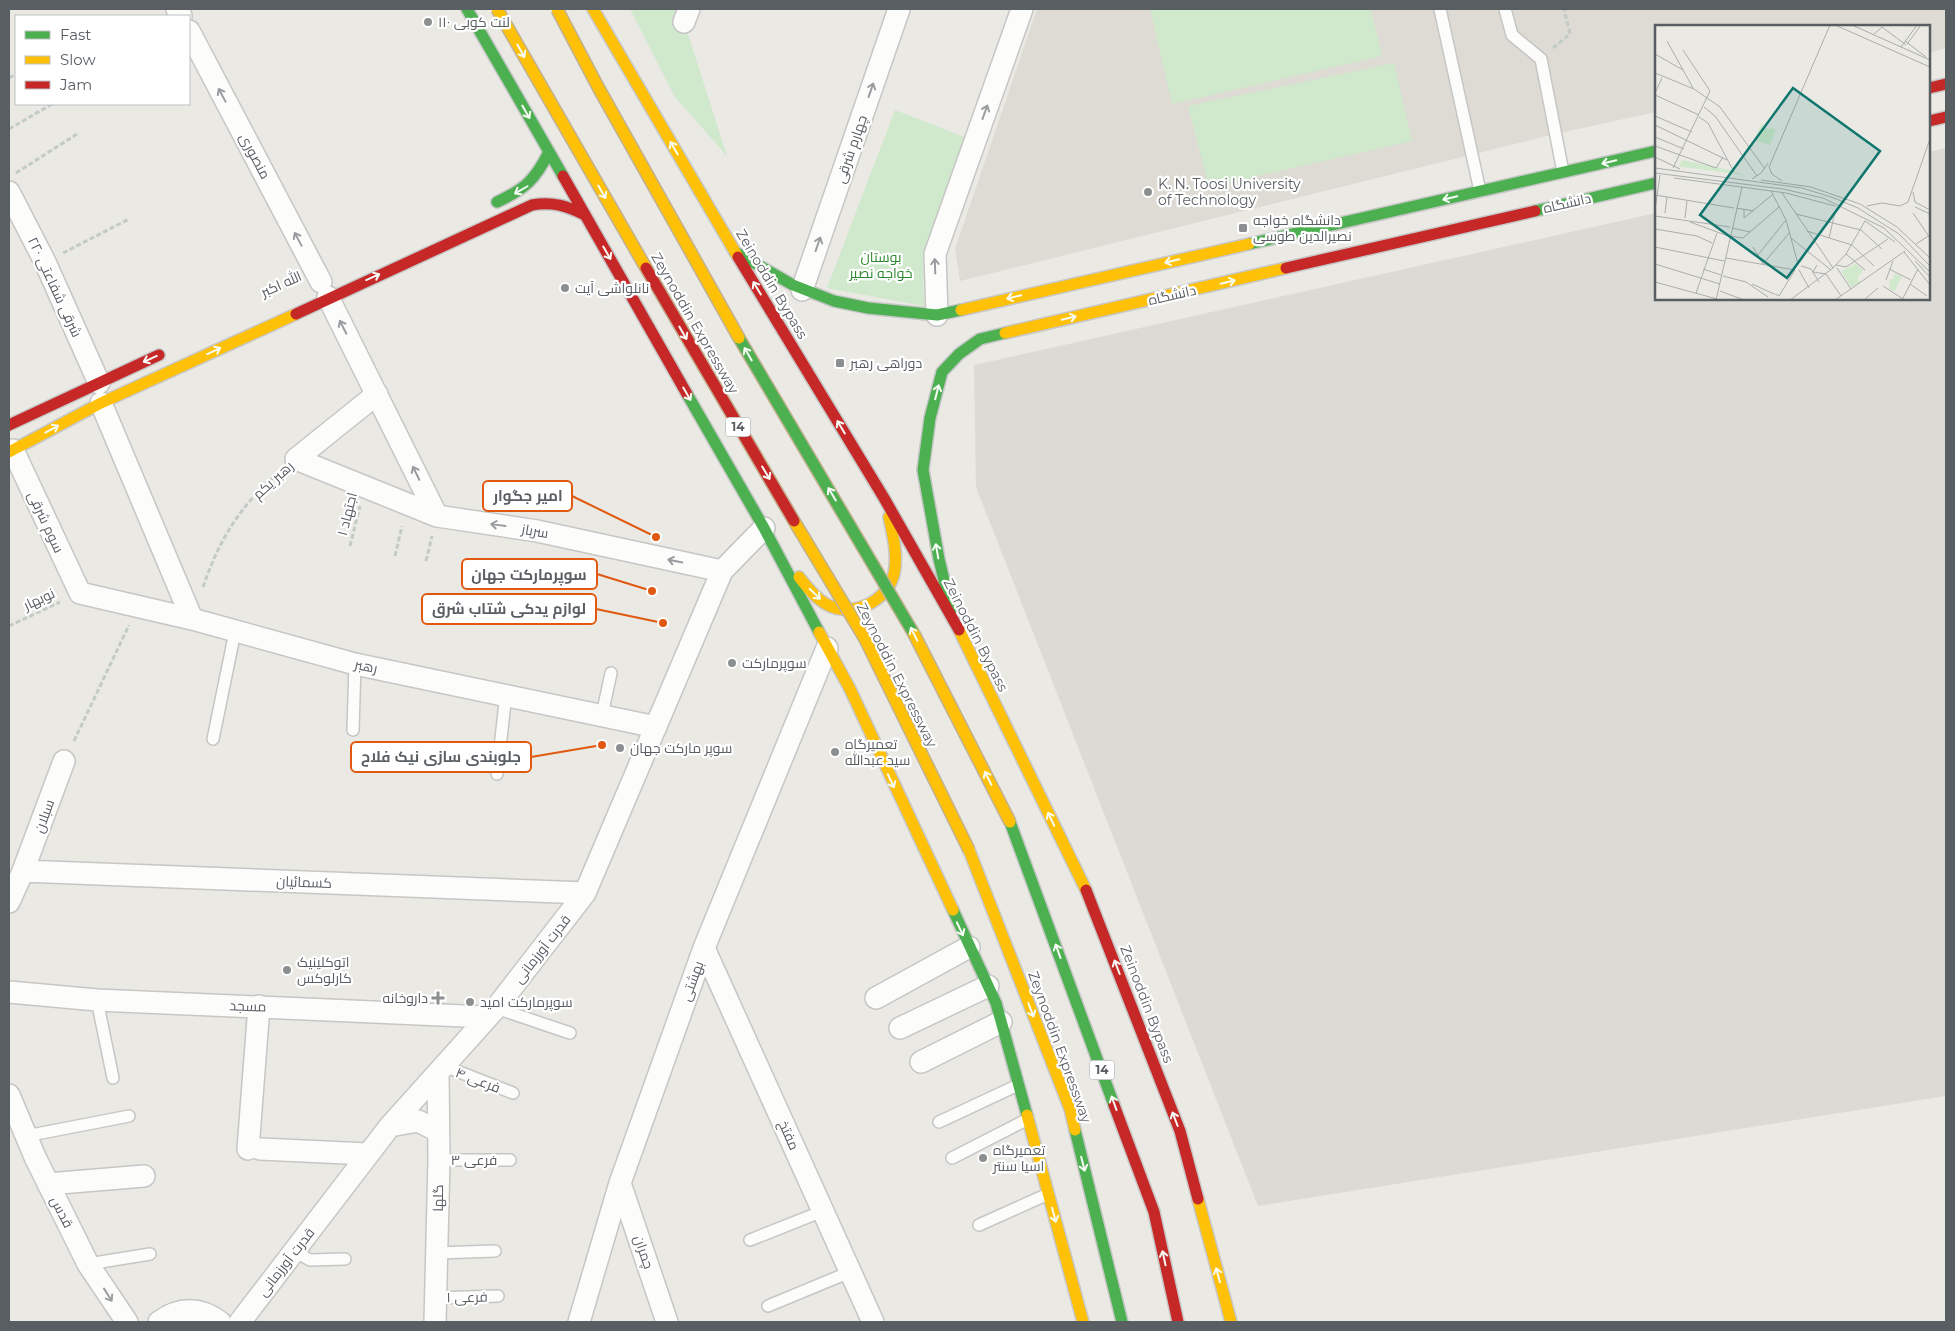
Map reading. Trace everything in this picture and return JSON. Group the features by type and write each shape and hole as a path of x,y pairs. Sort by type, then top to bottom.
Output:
{"main road":[{"path":"467,9 764,528 850,689 988,986 1001,1022 1083,1322"},
{"name":"Zeynoddin Expressway","path":"497,9 709,378 865,639 969,850 1070,1109 1122,1322"},
{"name":"14","path":"557,9 598,87 750,358 902,611 1010,822 1154,1212 1178,1322"},
{"name":"Zeinoddin Bypass","path":"593,9 735,252 884,498 952,616 1095,912 1180,1131 1231,1322"},
{"path":"1930,88 1946,84"},
{"path":"1930,121 1946,117"},
{"path":"735,252 802,290 834,300 868,307 937,315 1655,151"},
{"path":"489,206 524,190 536,180 549,152"},
{"path":"1525,181 1529,204"},
{"name":"دانشگاه","path":"952,616 939,559 923,470 930,418 942,372 959,354 980,339 1277,270 1529,204 1655,183"},
{"path":"9,425 100,393 323,286 532,205 547,201 559,202 585,215"},
{"path":"1273,238 1277,270"},
{"path":"11,451 170,350"},
{"path":"764,528 798,576 828,606 844,609 860,608 884,594 894,576 895,557 892,529 884,498"}],"street":[{"name":"چهارم شرقی","path":"802,290 899,9"},
{"path":"937,315 935,254 1022,9"},
{"name":"منصوری","path":"190,33 323,286"},
{"name":"۲۲۰ شرقی شفاعتی","path":"9,192 45,262 192,619"},
{"path":"323,286 437,516"},
{"name":"رهبر یکم","path":"296,459 377,394"},
{"name":"سوم شرقی","path":"11,451 80,593"},
{"name":"سرباز","path":"296,459 437,516 536,531 722,571"},
{"path":"722,571 764,528"},
{"name":"قدرت آورزمانی","path":"240,1322 390,1126 492,1013 586,893 722,571"},
{"name":"رهبر","path":"80,593 192,619 355,664 506,694 656,727"},
{"name":"بهشتی","path":"579,1322 620,1183 704,948 827,648"},
{"name":"سبلان","path":"23,871 64,761"},
{"path":"9,902 23,871"},
{"name":"کسمائیان","path":"23,871 586,893"},
{"path":"876,998 969,947"},
{"name":"مفتخ","path":"704,948 873,1322"},
{"path":"900,1028 988,986"},
{"name":"مسجد","path":"9,992 97,1000 492,1013"},
{"path":"259,1006 254,1149 368,1154"},
{"path":"921,1062 1001,1022"},
{"name":"گلها","path":"436,1322 438,1131 441,1070"},
{"name":"قدس","path":"9,1094 48,1184 88,1264 127,1322"},
{"path":"390,1126 418,1121 438,1131"},
{"path":"48,1184 144,1176"},
{"name":"چمران","path":"620,1183 667,1322"},
{"path":"159,1322 171,1314 184,1310 198,1310 220,1322"}],"lane":[{"path":"1440,9 1480,191"},
{"path":"1505,9 1512,35 1541,59 1563,172"},
{"path":"213,739 235,632"},
{"path":"353,730 355,664"},
{"path":"602,715 611,673"},
{"path":"497,774 506,694"},
{"path":"97,1000 113,1078"},
{"path":"492,1013 570,1033"},
{"name":"فرعی ۴","path":"441,1070 513,1093"},
{"path":"939,1122 1018,1085"},
{"path":"26,1136 129,1116"},
{"path":"952,1158 1028,1119"},
{"name":"فرعی ۳","path":"439,1160 510,1160"},
{"path":"979,1225 1048,1194"},
{"path":"750,1240 823,1211"},
{"path":"294,1251 310,1260 345,1258"},
{"path":"437,1253 495,1251"},
{"path":"88,1264 150,1254"},
{"path":"768,1306 850,1272"},
{"name":"فرعی ۱","path":"436,1298 498,1296"}],"path":[{"path":"1541,59 1570,34 1564,9"},
{"path":"9,129 50,105"},
{"path":"9,178 77,134"},
{"path":"45,262 130,219"},
{"name":"رهبر یکم","path":"192,619 212,560 227,531 257,490 296,459"},
{"name":"اجتهاد ۱","path":"350,546 365,486"},
{"path":"395,556 407,503"},
{"name":"نوبهار","path":"9,626 80,593"},
{"path":"64,761 138,606"}],"shaded area":[{"name":"K. N. Toosi University of Technology","path":"1037,9 1946,9 1946,48 1930,53 1930,25 1655,25 1655,112 1555,134 960,281 955,249"},
{"path":"1946,148 1946,1096 1258,1206 976,487 974,365 1655,213 1655,300 1930,300 1930,152"}],"green space":[{"path":"630,9 680,9 727,156 675,97"},
{"path":"1150,9 1371,9 1382,56 1172,104"},
{"path":"1394,63 1412,141 1209,187 1188,106"},
{"name":"بوستان خواجه نصیر","path":"895,110 967,138 923,255 924,306 827,288"}],"traffic: fast":[{"path":"467,9 563,176"},
{"path":"1249,244 1655,151"},
{"path":"497,202 515,193 528,183 539,170 549,152"},
{"path":"1535,211 1655,183"},
{"path":"735,252 793,285 834,301 868,308 937,315 961,310"},
{"path":"951,610 939,559 923,470 930,418 942,372 959,354 980,339 1005,333"},
{"path":"739,338 914,634"},
{"path":"687,394 764,528 819,632"},
{"path":"1010,822 1114,1105"},
{"path":"953,910 996,1003 1027,1115"},
{"path":"1075,1130 1122,1322"}],"traffic: slow":[{"path":"497,9 646,268"},
{"path":"557,9 598,87 739,338"},
{"path":"593,9 738,257"},
{"path":"961,310 1249,244"},
{"path":"1005,333 1286,268"},
{"path":"9,452 101,403 296,314"},
{"path":"799,577 818,599 836,608 846,610 857,608 876,600 884,593 894,574 894,546 889,517"},
{"path":"794,521 865,639 969,850"},
{"path":"959,630 1086,890"},
{"path":"819,632 850,689 953,910"},
{"path":"914,634 1010,822"},
{"path":"969,850 1070,1109 1075,1130"},
{"path":"1027,1115 1083,1322"},
{"path":"1198,1199 1231,1322"}],"traffic: jam":[{"path":"1930,88 1946,84"},
{"path":"1930,121 1946,117"},
{"path":"563,176 687,394"},
{"path":"296,314 532,205 559,205 585,215"},
{"path":"1286,268 1535,211"},
{"path":"738,257 884,498 959,630"},
{"path":"646,268 794,521"},
{"path":"9,425 159,355"},
{"path":"1086,890 1180,1131 1198,1199"},
{"path":"1114,1105 1154,1212 1178,1322"}],"place":[{"name":"لنت کوبی ۱۱۰","path":"428,22"},
{"name":"K. N. Toosi University of Technology","path":"1148,192"},
{"name":"دانشگاه خواجه نصیرالدین طوسی","path":"1243,228"},
{"name":"نانلواشی آیت","path":"565,288"},
{"name":"دوراهی رهبر","path":"840,363"},
{"name":"امیر جگوار","path":"656,537"},
{"name":"سوپرمارکت جهان","path":"652,591"},
{"name":"لوازم یدکی شتاب شرق","path":"663,623"},
{"name":"سوپرمارکت","path":"732,663"},
{"name":"جلوبندی سازی نیک فلاح","path":"602,745"},
{"name":"سوپر مارکت جهان","path":"620,748"},
{"name":"تعمیرگاه سید عبدالله","path":"835,752"},
{"name":"اتوکلینیک کارلوکس","path":"287,970"},
{"name":"داروخانه","path":"438,998"},
{"name":"سوپرمارکت امید","path":"470,1002"},
{"name":"تعمیرگاه اسیا سنتر","path":"983,1158"}]}
